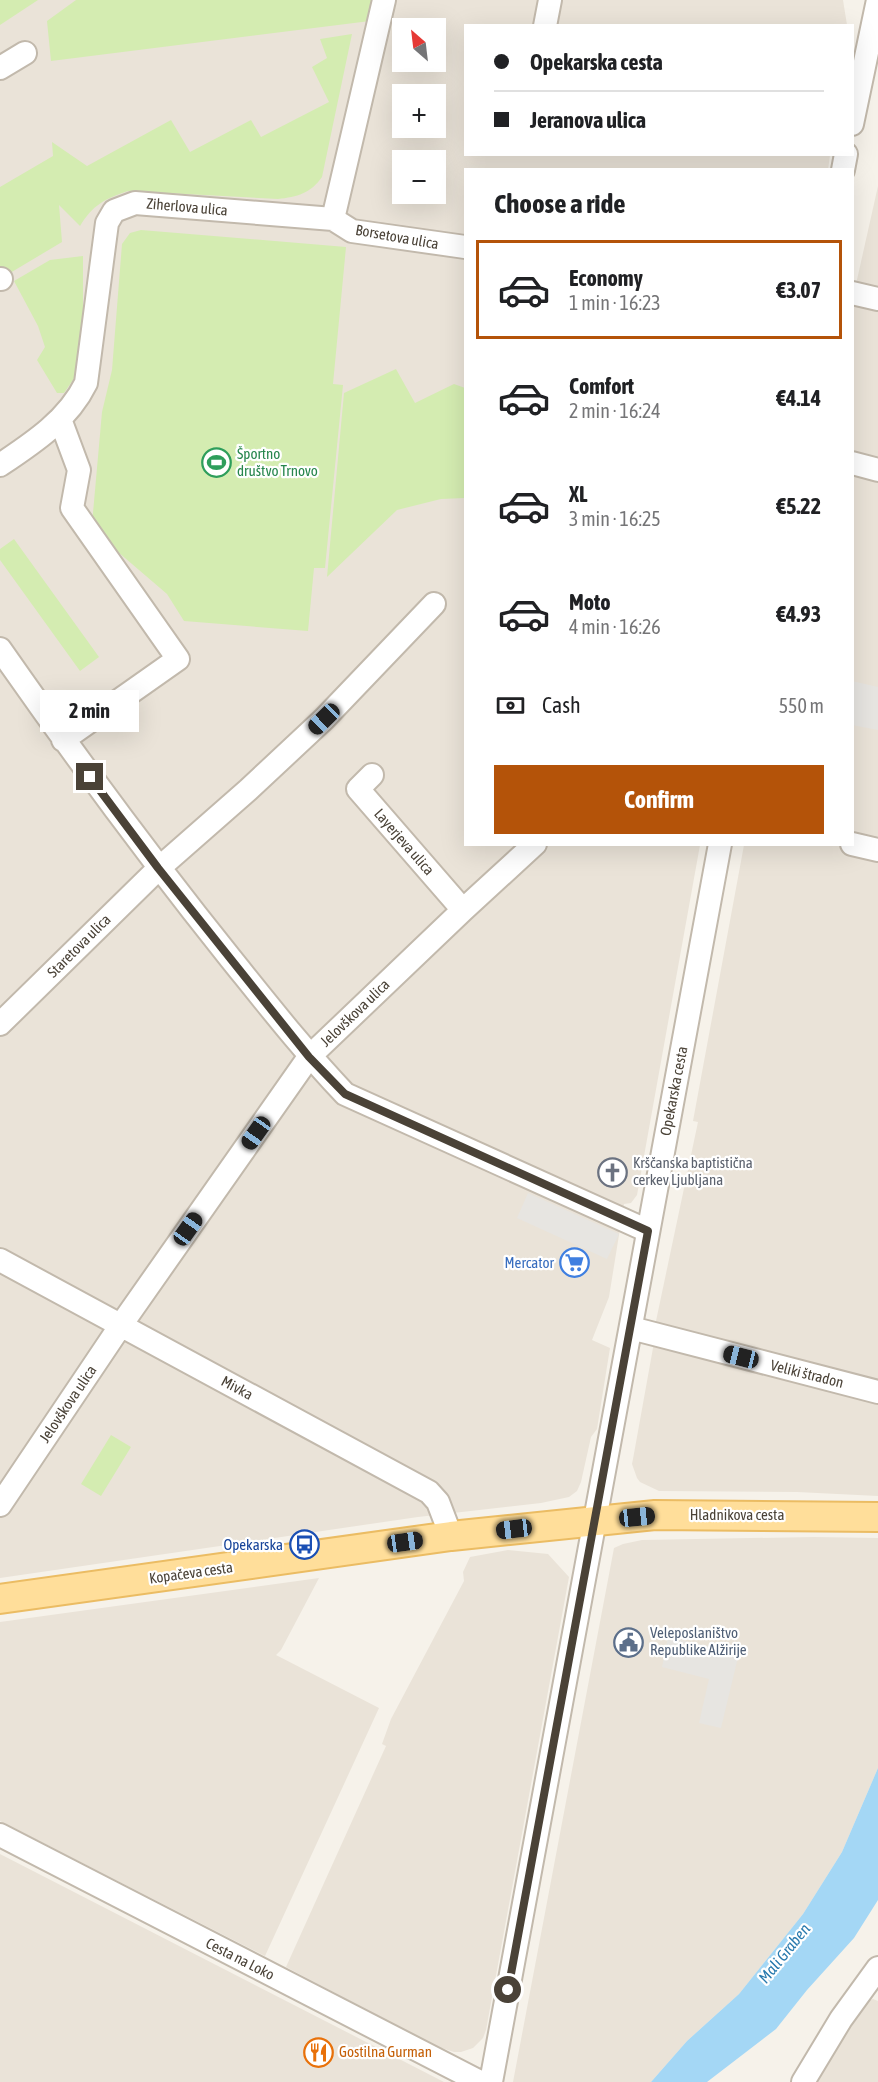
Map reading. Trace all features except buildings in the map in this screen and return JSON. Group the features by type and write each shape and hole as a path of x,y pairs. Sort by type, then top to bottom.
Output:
{"main road":[{"name":"Hladnikova cesta","path":"596,1521 655,1515 878,1517"},
{"name":"Kopačeva cesta","path":"0,1599 452,1536 596,1521"}],"street":[{"path":"333,219 384,0"},
{"path":"545,24 550,0"},
{"path":"854,114 878,0"},
{"path":"0,68 25,54"},
{"name":"Ziherlova ulica","path":"0,465 37,440 60,419 78,399 86,384 107,223 114,211 135,203 333,219"},
{"name":"Borsetova ulica","path":"333,219 352,231 464,248"},
{"path":"854,293 878,299"},
{"path":"60,419 79,471 72,508 178,659 63,740"},
{"path":"854,464 878,470"},
{"name":"Staretova ulica","path":"0,1024 158,868 248,790 324,719 434,604"},
{"path":"0,649 63,740 158,868 309,1057 345,1094 648,1231"},
{"name":"Layerjeva ulica","path":"372,776 358,789 463,910"},
{"path":"854,844 878,850"},
{"name":"Jelovškova ulica","path":"0,1505 121,1325 309,1057 533,846"},
{"name":"Opekarska cesta","path":"491,2082 720,846"},
{"name":"Mivka","path":"0,1260 429,1492 438,1502 452,1536"},
{"name":"Veliki štradon","path":"631,1328 878,1392"},
{"name":"Cesta na Loko","path":"0,1835 480,2082"},
{"path":"803,2082 841,2019 875,1982"}],"shaded area":[{"path":"0,0 843,0 847,24 464,24 464,156 830,156 828,168 464,168 464,846 700,846 637,1195 631,1203 624,1204 609,1297 592,1340 610,1348 597,1429 591,1437 577,1491 569,1497 541,1503 418,1517 0,1578"},
{"path":"878,186 878,1496 797,1492 659,1491 640,1482 632,1464 656,1321 698,1122 693,1121 744,846 854,846 854,293"},
{"path":"854,681 878,687 878,730 854,725"},
{"path":"528,1193 619,1234 607,1259 517,1218"},
{"path":"878,1538 878,1768 842,1852 803,1914 739,1994 687,2041 651,2082 513,2082 614,1548 642,1540"},
{"path":"508,1550 548,1554 569,1577 486,2030 483,2038 473,2048 454,2052 435,2046 286,1967 386,1746 382,1744 391,1719 464,1581 463,1572 470,1557"},
{"path":"319,1578 281,1650 276,1655 379,1708 265,1956 0,1821 0,1622"},
{"path":"668,1637 739,1653 721,1728 699,1723 709,1679 662,1667"},
{"path":"0,1854 444,2082 0,2082"},
{"path":"873,1999 878,2001 878,2082 810,2082 865,2002"}],"green space":[{"path":"0,0 38,0 0,25"},
{"path":"76,0 384,0 378,20 51,61 47,21"},
{"path":"352,34 322,177 308,190 291,197 278,199 128,191 100,204 80,226 59,205 62,242 0,279 0,187 53,156 52,142 87,166 171,120 190,152 251,120 261,137 329,102 312,67 327,58 320,39"},
{"name":"Športno društvo Trnovo","path":"141,230 346,247 333,384 343,385 325,568 314,568 308,631 184,621 167,594 97,534 92,524 102,412 112,370 122,244 130,233"},
{"path":"83,256 83,350 75,377 64,393 57,393 37,360 45,347 38,326 14,281 50,260"},
{"path":"396,369 415,403 454,384 464,388 464,498 441,499 397,510 327,577 344,393"},
{"path":"14,539 99,657 80,671 0,560 0,549"},
{"path":"111,1435 131,1447 101,1496 81,1484"}],"water":[{"name":"Mali Graben","path":"878,1768 878,1900 854,1938 807,1990 776,2029 707,2082 651,2082 687,2041 739,1994 803,1914 842,1852"}],"place":[{"name":"Športno društvo Trnovo","path":"216,463"},
{"name":"Krščanska baptistična cerkev Ljubljana","path":"612,1172"},
{"name":"Mercator","path":"575,1263"},
{"name":"Opekarska","path":"304,1545"},
{"name":"Veleposlaništvo Republike Alžirije","path":"629,1642"},
{"name":"Gostilna Gurman","path":"318,2052"}],"route":[{"path":"90,777 158,868 309,1057 345,1094 648,1231 584,1589 508,1990"}]}
